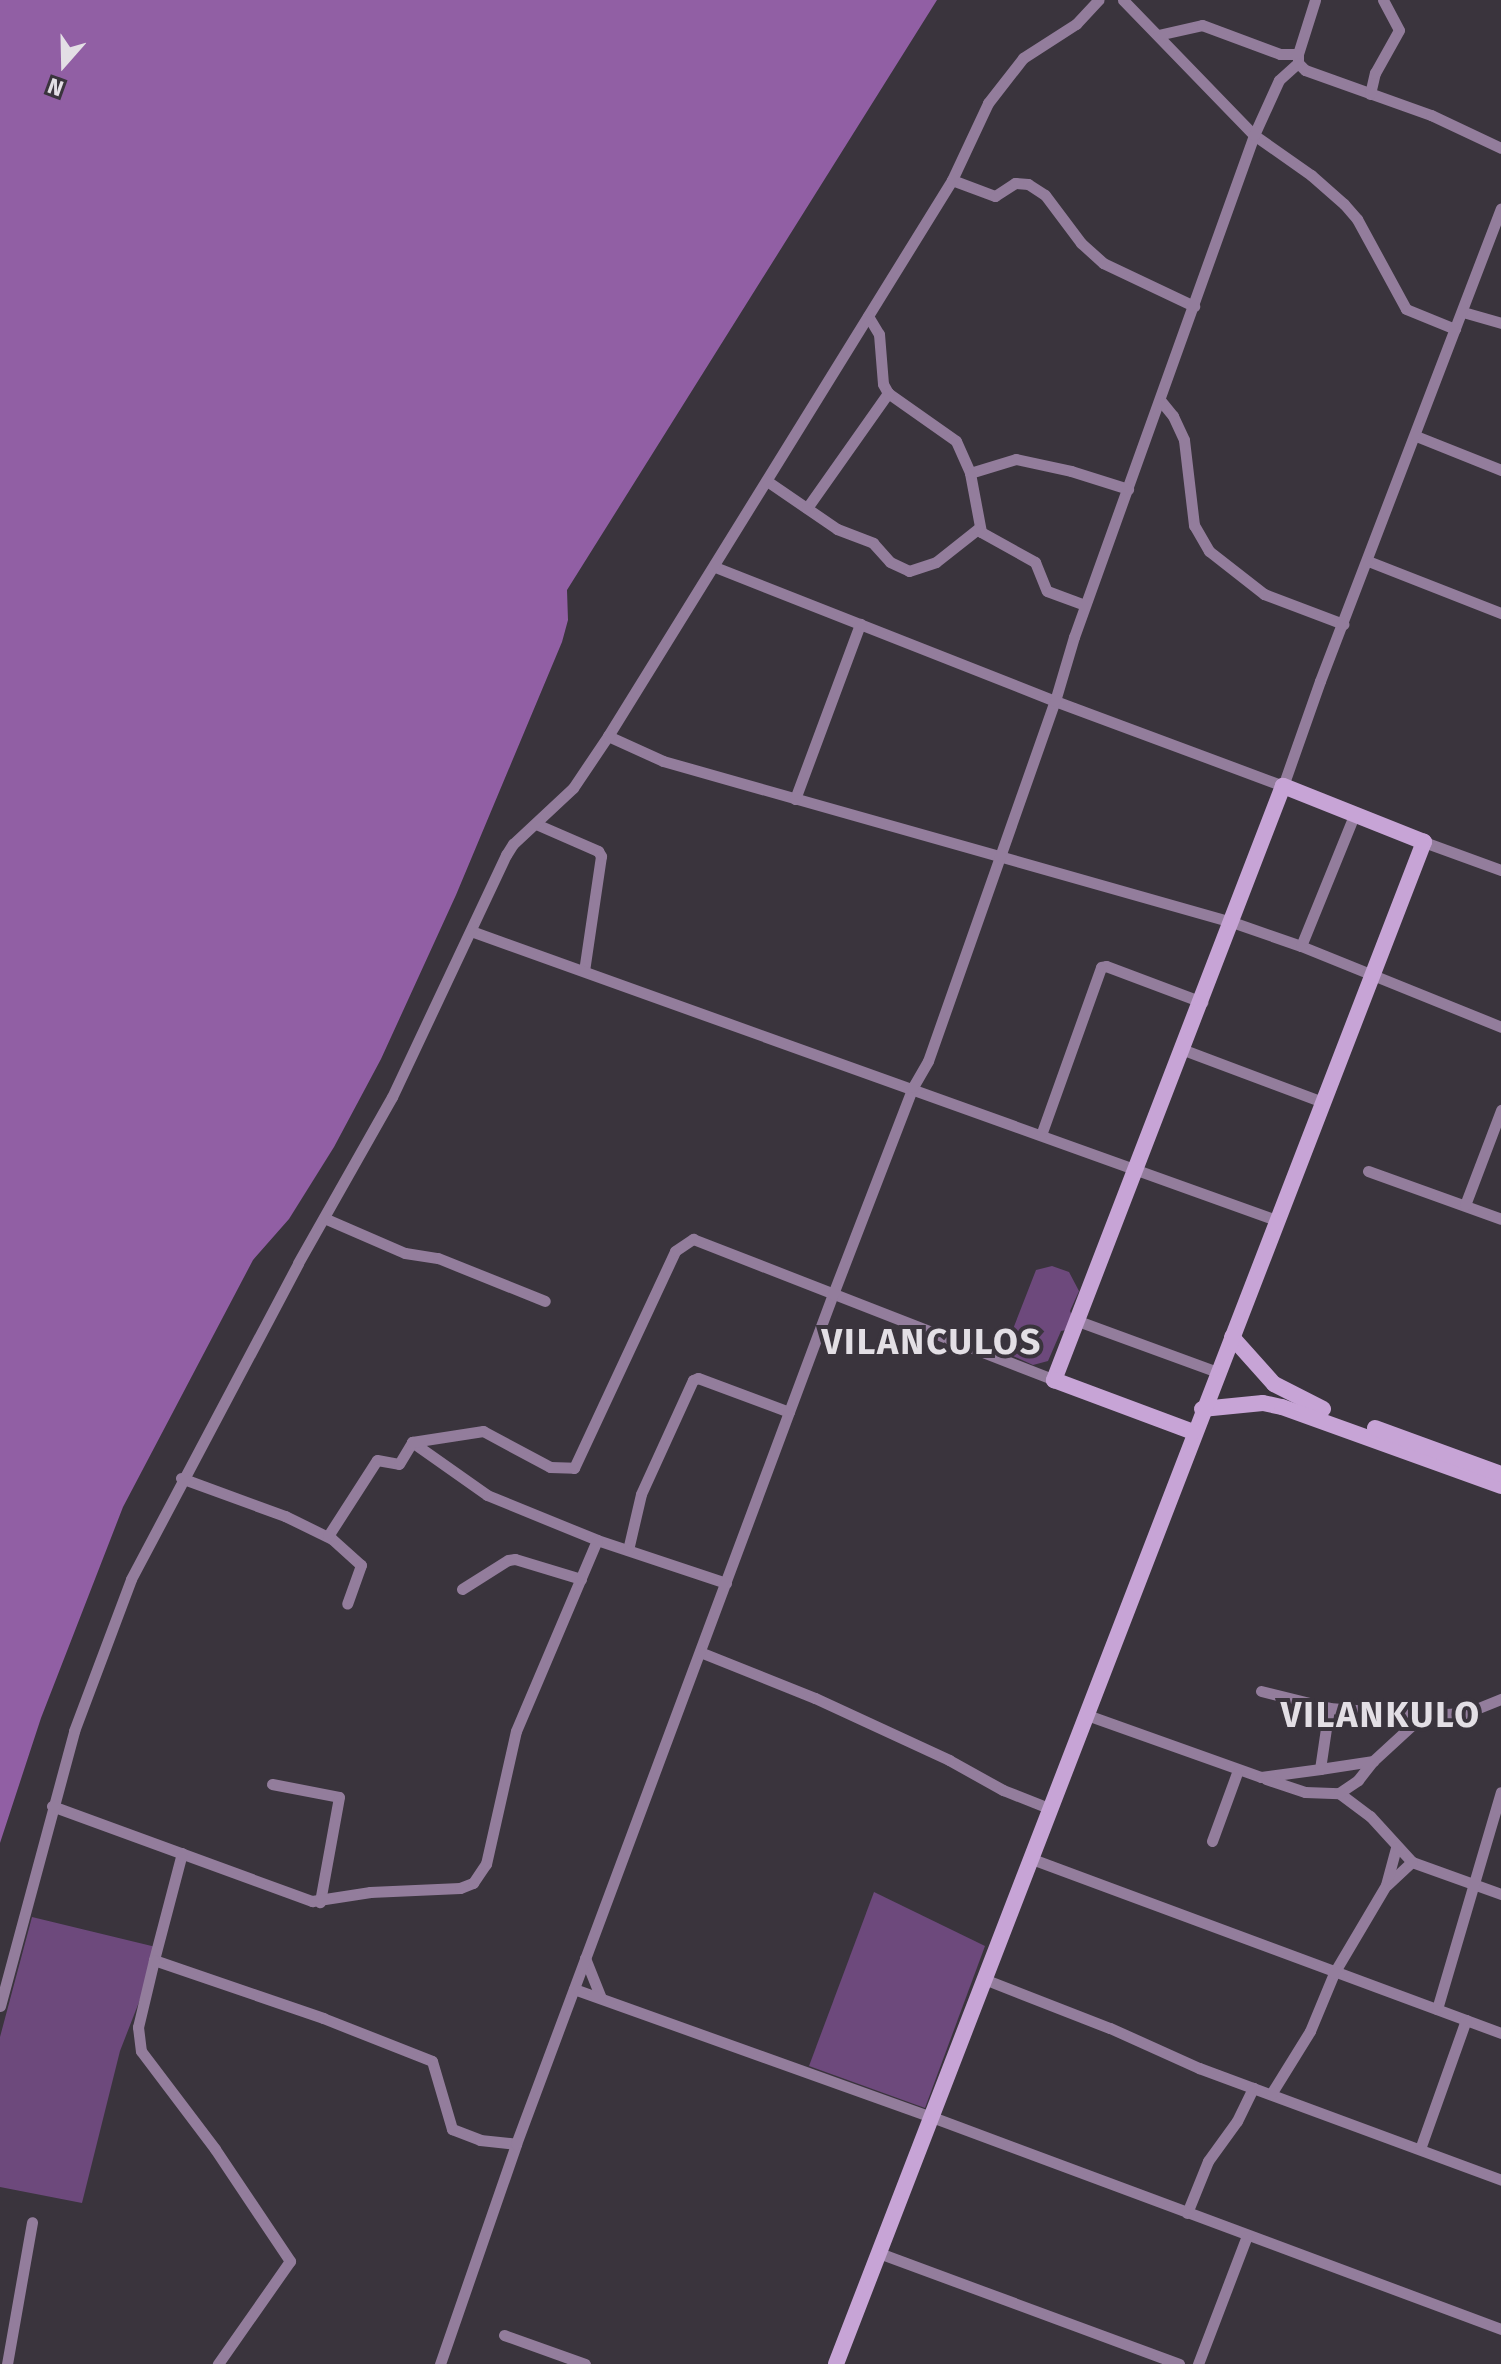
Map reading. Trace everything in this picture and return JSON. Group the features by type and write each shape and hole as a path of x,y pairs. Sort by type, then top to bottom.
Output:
{"main road":[{"path":"836,2364 1193,1432 1424,842 1283,786 1184,1050 1054,1380 1193,1432"},
{"path":"1232,1337 1274,1384 1304,1402 1501,1474"},
{"path":"1202,1409 1263,1403 1282,1407 1501,1486"}],"street":[{"path":"0,2006 74,1731 116,1614 181,1478 392,1097 513,844 573,788 608,736 952,180 976,124 1005,78 1023,58 1076,24 1098,0"},
{"path":"1123,0 1254,135 1329,190 1357,219 1406,309 1455,329"},
{"path":"440,2364 516,2144 833,1294 913,1087 928,1061 1055,701 1085,605 1254,135 1279,80 1298,58 1315,0"},
{"path":"1370,94 1375,73 1399,30 1383,0"},
{"path":"1158,35 1202,25 1298,58 1325,79 1431,115 1501,148"},
{"path":"952,180 995,196 1015,183 1028,184 1053,203 1091,254 1194,306"},
{"path":"715,567 1055,701 1283,786 1501,208"},
{"path":"1463,312 1501,323"},
{"path":"868,316 879,334 883,384 888,393 952,436 970,473 979,528 986,536 1035,562 1047,591 1085,605"},
{"path":"807,508 888,393"},
{"path":"1160,400 1173,416 1184,440 1194,525 1209,551 1264,594 1343,624"},
{"path":"1416,436 1501,470"},
{"path":"970,473 1016,459 1071,471 1128,489"},
{"path":"767,481 837,529 873,543 890,562 909,571 936,562 979,528"},
{"path":"1368,561 1501,613"},
{"path":"795,799 860,624"},
{"path":"608,736 663,761 1232,922 1301,946 1501,1027"},
{"path":"1301,946 1355,813"},
{"path":"536,824 598,851 601,856 584,971"},
{"path":"1424,842 1501,870"},
{"path":"471,931 913,1087 1276,1220"},
{"path":"1041,1135 1101,967 1106,966 1202,1002"},
{"path":"1184,1050 1322,1102"},
{"path":"1465,1205 1501,1110"},
{"path":"1368,1171 1501,1219"},
{"path":"324,1218 405,1253 438,1258 545,1301"},
{"path":"412,1442 483,1431 550,1467 574,1468 675,1251 693,1239 772,1267 1054,1380"},
{"path":"1078,1321 1217,1372"},
{"path":"628,1550 641,1494 693,1380 698,1378 789,1412"},
{"path":"328,1536 377,1460 399,1464 412,1442"},
{"path":"412,1442 487,1495 597,1540 726,1583"},
{"path":"181,1478 285,1516 328,1536 361,1565 347,1604"},
{"path":"52,1806 320,1902 370,1892 460,1888 481,1876 516,1731 597,1540"},
{"path":"462,1589 508,1560 515,1559 581,1579"},
{"path":"700,1652 815,1698 949,1760 1003,1790 1051,1809"},
{"path":"1261,1691 1329,1708 1423,1715 1466,1713 1501,1699"},
{"path":"1320,1769 1329,1708"},
{"path":"1087,1715 1305,1792 1339,1793 1370,1816 1412,1862 1501,1894"},
{"path":"1339,1793 1423,1715"},
{"path":"1261,1777 1373,1761"},
{"path":"1212,1841 1238,1770"},
{"path":"272,1784 339,1797 320,1902"},
{"path":"1437,2009 1501,1792"},
{"path":"1271,2094 1310,2031 1334,1973 1386,1885 1396,1847"},
{"path":"182,1853 138,2027 141,2051 215,2149 290,2261 218,2364"},
{"path":"1032,1859 1501,2033"},
{"path":"1386,1885 1412,1862"},
{"path":"585,1958 601,1998"},
{"path":"154,1960 368,2034 432,2061 452,2129 487,2142 516,2144"},
{"path":"984,1979 1253,2088 1501,2180"},
{"path":"574,1989 932,2117 1501,2329"},
{"path":"1420,2149 1466,2020"},
{"path":"1187,2213 1208,2161 1237,2121 1253,2088"},
{"path":"7,2364 32,2222"},
{"path":"1198,2364 1247,2236"},
{"path":"879,2253 1179,2364"},
{"path":"504,2335 585,2364"}],"shaded area":[{"path":"0,0 937,0 567,590 568,620 562,642 456,895 381,1059 334,1147 289,1219 253,1260 123,1507 41,1718 0,1843"},
{"path":"1052,1266 1069,1272 1079,1291 1066,1330 1061,1331 1048,1361 1033,1365 1013,1356 1006,1347 1036,1270"},
{"path":"874,1892 985,1946 925,2108 809,2066"},
{"path":"32,1917 160,1948 120,2051 82,2203 0,2187 0,2037"}],"district":[{"name":"VILANCULOS","path":"932,1343"},
{"name":"VILANKULO","path":"1381,1716"}]}
